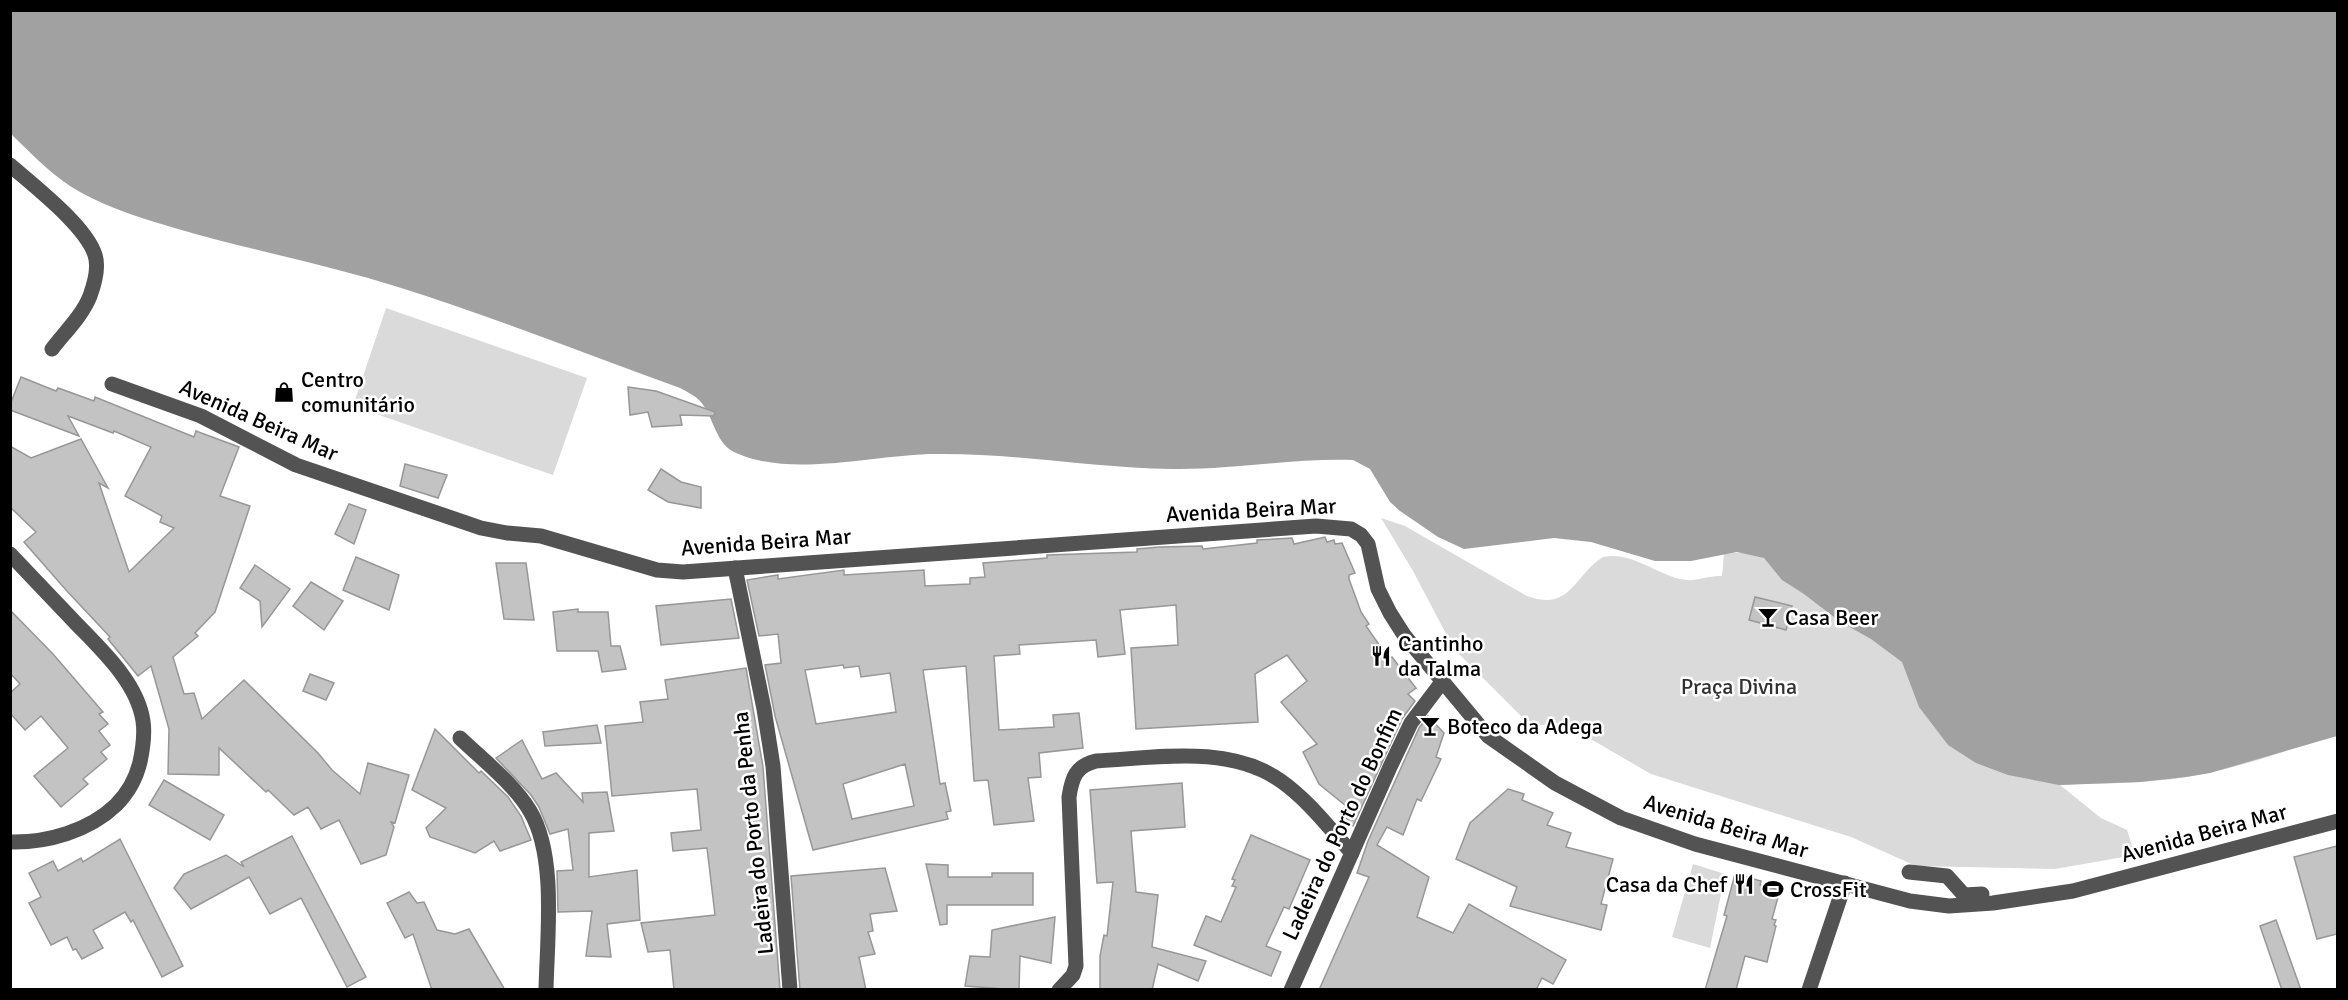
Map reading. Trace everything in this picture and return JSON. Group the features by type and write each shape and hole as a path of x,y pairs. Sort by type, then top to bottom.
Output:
{"street":[{"path":"10,165 72,222 86,238 96,256 95,275 90,296 52,349"},
{"name":"Avenida Beira Mar","path":"112,384 201,416 296,465 481,528 564,541 657,570 683,572 1304,527 1351,529 1361,535 1368,544 1378,589 1404,635 1488,736 1555,783 1622,818 1695,844 1910,901 1949,906 1993,903 2073,891 2337,821"},
{"path":"10,554 106,655 125,680 137,701 143,720 144,744 138,771 126,796 104,817 68,833 32,842 10,842"},
{"name":"Ladeira do Porto da Penha","path":"735,568 764,709 773,766 790,990"},
{"name":"Ladeira do Porto do Bonfim","path":"1290,990 1411,723 1442,682"},
{"path":"460,738 513,788 531,813 541,841 548,876 546,990"},
{"path":"1059,990 1072,975 1076,966 1069,797 1076,772 1084,764 1096,761 1195,756 1226,760 1256,768 1279,779 1300,796 1352,853"},
{"path":"1909,872 1947,876 1964,895 2065,887 2337,821"},
{"path":"1809,990 1845,883"}],"green space":[{"path":"386,308 587,378 553,475 353,406"},
{"name":"Praça Divina","path":"1381,518 1405,526 1527,596 1542,600 1562,596 1603,557 1623,557 1671,576 1691,580 1722,576 1724,554 1741,552 1759,555 1792,586 2337,736 2241,765 2190,777 2060,785 2101,818 2127,830 2135,855 2055,869 1916,866 1851,837 1651,774 1563,723 1531,726 1454,649 1413,571"},
{"path":"1693,864 1725,874 1710,948 1672,937"}],"shaded area":[{"path":"10,11 2337,11 2337,736 2210,773 2186,777 2140,782 2059,785 2008,775 1976,763 1948,745 1919,707 1902,662 1782,580 1764,558 1737,552 1691,561 1655,561 1591,542 1554,538 1464,549 1438,537 1400,511 1390,502 1370,469 1353,460 1172,469 966,454 912,455 807,464 781,464 756,460 727,448 704,406 680,388 504,323 398,287 205,237 140,217 103,204 70,186 11,134"}],"building":[{"path":"21,377 56,391 58,388 94,401 95,397 194,437 196,431 239,447 220,496 250,506 215,612 195,633 198,636 173,657 184,694 194,693 202,719 244,680 318,753 332,770 360,794 368,763 409,775 395,823 391,822 394,827 386,855 361,864 339,820 321,829 308,807 294,815 219,748 219,775 168,774 169,729 151,666 138,676 108,639 110,637 24,542 36,532 10,507 10,446 31,458 81,439 108,488 99,483 129,572 174,528 160,522 162,516 125,496 151,447 114,431 113,433 68,416 79,436 10,410"},
{"path":"628,387 656,391 715,412 714,416 680,415 682,425 652,427 648,412 630,415"},
{"path":"405,464 447,475 438,498 400,486"},
{"path":"661,469 681,482 701,487 701,508 668,502 648,490"},
{"path":"349,504 366,510 354,544 335,534"},
{"path":"1325,537 1327,542 1334,540 1335,544 1342,543 1355,573 1349,575 1349,579 1361,612 1369,624 1366,626 1389,659 1392,657 1416,688 1408,694 1415,701 1402,719 1353,826 1340,811 1346,806 1319,784 1303,752 1317,744 1281,702 1307,681 1287,655 1255,674 1258,722 1136,729 1131,648 1178,645 1176,605 1120,610 1125,654 1098,657 1096,640 1019,645 1020,654 994,656 999,730 1054,727 1053,715 1079,713 1083,748 1039,753 1041,777 1028,778 1034,821 994,825 988,780 974,781 966,666 923,670 940,784 945,783 951,811 946,812 948,819 813,850 775,716 765,665 781,663 778,634 759,636 747,580 778,575 778,579 844,570 844,575 924,570 925,586 970,584 970,578 985,577 983,563 1047,558 1047,555 1137,552 1137,549 1159,547 1202,546 1203,549 1257,543 1257,540 1292,538 1294,544","holes":["843,665 844,668 859,666 861,677 890,673 896,712 816,724 805,670","905,764 914,806 852,819 843,784"]},
{"path":"356,557 399,575 389,610 343,590"},
{"path":"496,563 526,563 534,620 504,619"},
{"path":"255,565 290,589 262,627 260,601 240,588"},
{"path":"311,582 343,601 324,630 293,606"},
{"path":"1755,597 1792,606 1786,630 1749,620"},
{"path":"731,599 739,638 661,645 656,606"},
{"path":"578,609 578,612 608,612 611,646 620,646 626,669 602,672 598,651 557,651 553,612"},
{"path":"10,610 53,654 103,712 99,714 108,724 99,731 110,745 101,752 107,759 83,779 88,784 61,807 34,776 68,748 41,716 25,730 10,713 10,693 20,684 10,673"},
{"path":"746,668 763,767 780,990 674,990 670,950 648,952 641,923 715,915 707,848 673,851 671,833 701,830 697,789 612,796 605,726 643,722 640,702 668,699 665,680"},
{"path":"310,674 334,683 326,700 303,691"},
{"path":"1428,716 1444,733 1436,757 1441,759 1421,801 1417,799 1403,835 1387,827 1377,845 1429,877 1417,917 1453,933 1469,904 1566,960 1553,984 1542,978 1536,990 1319,990 1369,877 1357,873 1368,841 1419,728"},
{"path":"597,725 601,743 545,746 543,732"},
{"path":"435,729 479,773 481,771 508,797 521,816 531,840 500,851 494,841 475,853 430,837 426,828 446,808 412,790"},
{"path":"522,740 542,779 556,773 583,802 582,793 607,792 614,831 589,833 589,877 637,870 640,920 607,924 611,957 586,956 592,911 558,912 557,871 573,870 568,829 550,834 539,807 531,795 496,758"},
{"path":"164,780 224,815 210,840 149,805"},
{"path":"1182,783 1185,827 1131,831 1136,892 1158,895 1152,947 1206,961 1198,981 1158,964 1152,990 1100,990 1100,956 1104,935 1107,936 1113,882 1097,883 1090,790"},
{"path":"1508,789 1524,794 1522,800 1553,813 1547,825 1571,833 1566,847 1613,859 1601,904 1607,905 1601,930 1510,906 1517,887 1456,859 1470,823"},
{"path":"1251,835 1310,860 1289,909 1284,907 1266,946 1281,952 1271,976 1194,945 1206,916 1221,922 1236,887 1232,886 1235,880 1232,879"},
{"path":"292,836 366,977 347,987 301,898 270,914 249,877 191,909 174,888 184,874 226,855 244,867 241,862"},
{"path":"120,839 183,966 162,977 133,920 131,922 125,912 93,930 103,948 82,959 76,949 73,950 67,937 51,945 29,903 41,897 29,873 53,861 58,871 81,858 83,862"},
{"path":"2337,846 2337,934 2317,939 2294,857"},
{"path":"926,864 948,865 948,877 992,877 992,873 1033,873 1033,905 947,905 947,924 940,925"},
{"path":"885,868 897,911 870,914 873,931 868,932 875,954 859,957 866,990 800,990 791,876"},
{"path":"1735,874 1761,881 1760,885 1780,890 1772,919 1776,920 1774,925 1776,926 1767,962 1745,956 1736,990 1705,990 1727,916 1724,915"},
{"path":"409,892 417,903 424,902 437,930 455,934 469,929 505,990 432,990 413,934 405,938 387,903"},
{"path":"1055,917 1051,963 1020,956 1019,990 965,986 970,956 990,957 992,930"},
{"path":"2276,920 2301,990 2282,990 2260,926"}],"place":[{"name":"Centro comunitário","path":"284,392"},
{"name":"Casa Beer","path":"1768,617"},
{"name":"Cantinho da Talma","path":"1381,656"},
{"name":"Boteco da Adega","path":"1430,726"},
{"name":"Casa da Chef","path":"1744,884"},
{"name":"CrossFit","path":"1773,889"}]}
